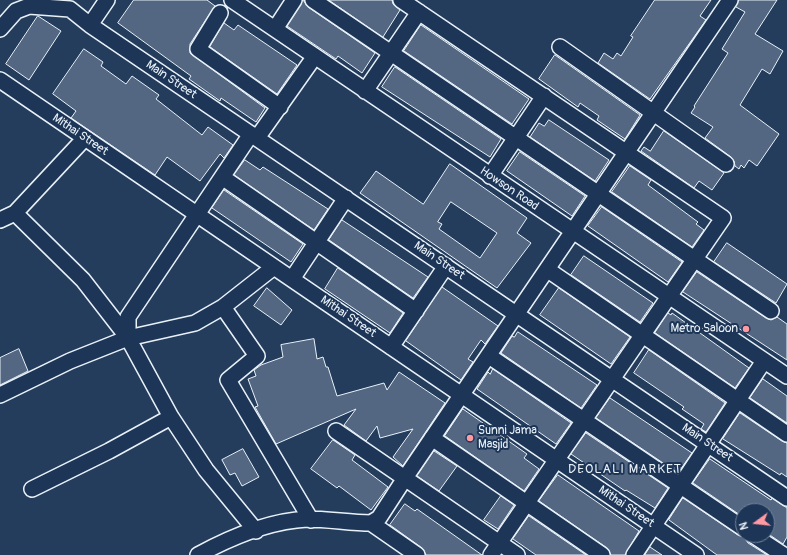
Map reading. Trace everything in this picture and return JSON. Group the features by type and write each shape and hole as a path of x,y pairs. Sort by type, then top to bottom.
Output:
{"street":[{"path":"90,25 107,0"},
{"name":"Howson Road","path":"232,0 668,297 787,376"},
{"path":"275,29 294,0"},
{"path":"313,0 771,311"},
{"path":"401,0 723,218 495,549"},
{"path":"371,523 379,518 730,0"},
{"name":"Main Street","path":"0,29 16,11 29,6 70,9 90,25 787,498"},
{"path":"365,91 419,12"},
{"path":"220,13 198,48 280,107"},
{"path":"560,47 726,164"},
{"path":"128,338 128,317 222,177 254,136 280,107 315,56"},
{"name":"Mithai Street","path":"0,80 696,555"},
{"path":"490,176 544,96"},
{"path":"0,220 15,213 85,138"},
{"path":"222,177 416,311"},
{"path":"292,279 346,198"},
{"path":"15,213 83,280 128,338 171,417 206,470 256,531"},
{"path":"391,347 446,266"},
{"path":"0,395 70,361 128,338 195,323 223,307 274,267"},
{"path":"548,270 642,336 787,434"},
{"path":"223,307 257,356 228,380 311,520"},
{"path":"489,356 735,523"},
{"path":"634,555 764,360"},
{"path":"32,489 109,451 171,417"},
{"path":"336,431 405,478 495,549 517,555"},
{"path":"432,438 602,555"},
{"path":"198,555 224,541 270,526 311,520 371,523 417,555"},
{"path":"767,543 783,552"}],"building":[{"path":"134,0 207,0 215,6 190,44 190,53 265,108 256,122 221,98 220,101 189,79 191,76 118,23"},
{"path":"303,0 308,7 375,53 362,73 338,56 336,59 287,26"},
{"path":"329,0 392,0 393,4 400,10 383,37"},
{"path":"655,0 711,0 700,16 706,20 650,99 598,63 604,53 613,59 617,53 621,56 633,37 631,36"},
{"path":"739,0 777,0 755,34 783,51 770,74 762,69 740,105 779,134 757,166 749,160 744,168 741,165 739,169 735,166 731,157 705,138 713,127 691,113 728,53 722,49 745,12 736,7"},
{"path":"38,16 61,31 29,80 6,64"},
{"path":"224,23 234,30 238,25 297,65 277,94 210,47"},
{"path":"421,25 529,99 512,124 404,51"},
{"path":"84,49 103,62 101,66 126,84 132,76 159,95 156,99 202,135 208,127 233,145 224,158 220,154 200,181 167,157 155,175 71,118 76,111 53,94"},
{"path":"555,55 640,115 625,139 597,120 599,116 580,103 578,107 539,79"},
{"path":"395,67 501,139 490,157 382,87"},
{"path":"549,120 609,160 595,181 530,137 539,123 544,126"},
{"path":"664,131 724,173 712,190 699,181 694,188 641,151 644,147 650,151"},
{"path":"520,152 585,196 572,216 507,171"},
{"path":"245,160 260,170 263,167 328,209 314,230 234,175"},
{"path":"450,164 527,218 517,233 531,243 497,288 360,193 376,171 423,204","holes":["451,202 497,233 480,258 439,229 442,224 438,222"]},
{"path":"630,166 651,180 648,185 698,222 696,224 704,230 692,247 612,192"},
{"path":"224,190 303,244 291,262 212,208"},
{"path":"602,207 682,262 668,282 588,226"},
{"path":"342,220 428,277 413,298 329,240"},
{"path":"727,243 787,284 776,303 714,262"},
{"path":"584,256 653,303 640,322 571,275"},
{"path":"338,268 403,313 390,333 325,289"},
{"path":"697,272 766,318 771,320 777,317 787,324 787,360 683,292"},
{"path":"442,287 498,326 485,344 481,340 468,359 473,362 461,380 406,341"},
{"path":"267,288 292,310 281,325 254,306"},
{"path":"559,288 630,337 611,364 540,315"},
{"path":"668,313 671,315 672,313 749,368 735,388 655,333"},
{"path":"518,332 597,385 581,408 501,353 512,336 514,337"},
{"path":"314,339 317,359 323,357 326,367 328,367 337,396 384,383 387,390 399,372 445,403 403,466 393,457 413,429 380,438 377,426 366,441 344,425 356,409 276,444 255,407 258,406 248,379 256,376 254,370 261,365 283,357 281,345"},
{"path":"19,349 28,371 0,385 0,358"},
{"path":"649,350 725,403 706,432 701,429 704,424 682,409 684,407 634,373"},
{"path":"493,369 571,423 556,444 477,389 488,372 490,374"},
{"path":"763,379 787,396 787,423 750,398"},
{"path":"610,398 692,453 678,473 596,418"},
{"path":"463,409 527,454 524,458 539,469 524,491 445,436"},
{"path":"740,413 787,443 787,477 781,473 780,475 723,439"},
{"path":"586,433 668,488 655,508 626,490 625,491 571,454"},
{"path":"333,440 355,455 352,460 388,487 371,510 339,486 337,488 311,469"},
{"path":"243,449 259,477 242,486 235,473 230,475 222,460"},
{"path":"434,451 457,466 439,491 417,476"},
{"path":"710,459 771,500 772,498 787,508 787,537 783,544 775,538 775,503 735,503 735,512 693,483"},
{"path":"558,475 639,531 625,555 611,555 607,548 539,501"},
{"path":"501,496 514,505 498,529 484,520"},
{"path":"683,498 735,533 735,543 748,543 767,555 717,555 669,520"},
{"path":"405,504 415,511 417,509 482,555 426,555 422,548 390,525"},
{"path":"529,516 586,555 536,555 513,539"},
{"path":"650,547 662,555 645,555"}],"place":[{"name":"Metro Saloon","path":"746,329"},
{"name":"Sunni Jama Masjid","path":"470,438"}],"district":[{"name":"DEOLALI MARKET","path":"625,470"}]}
